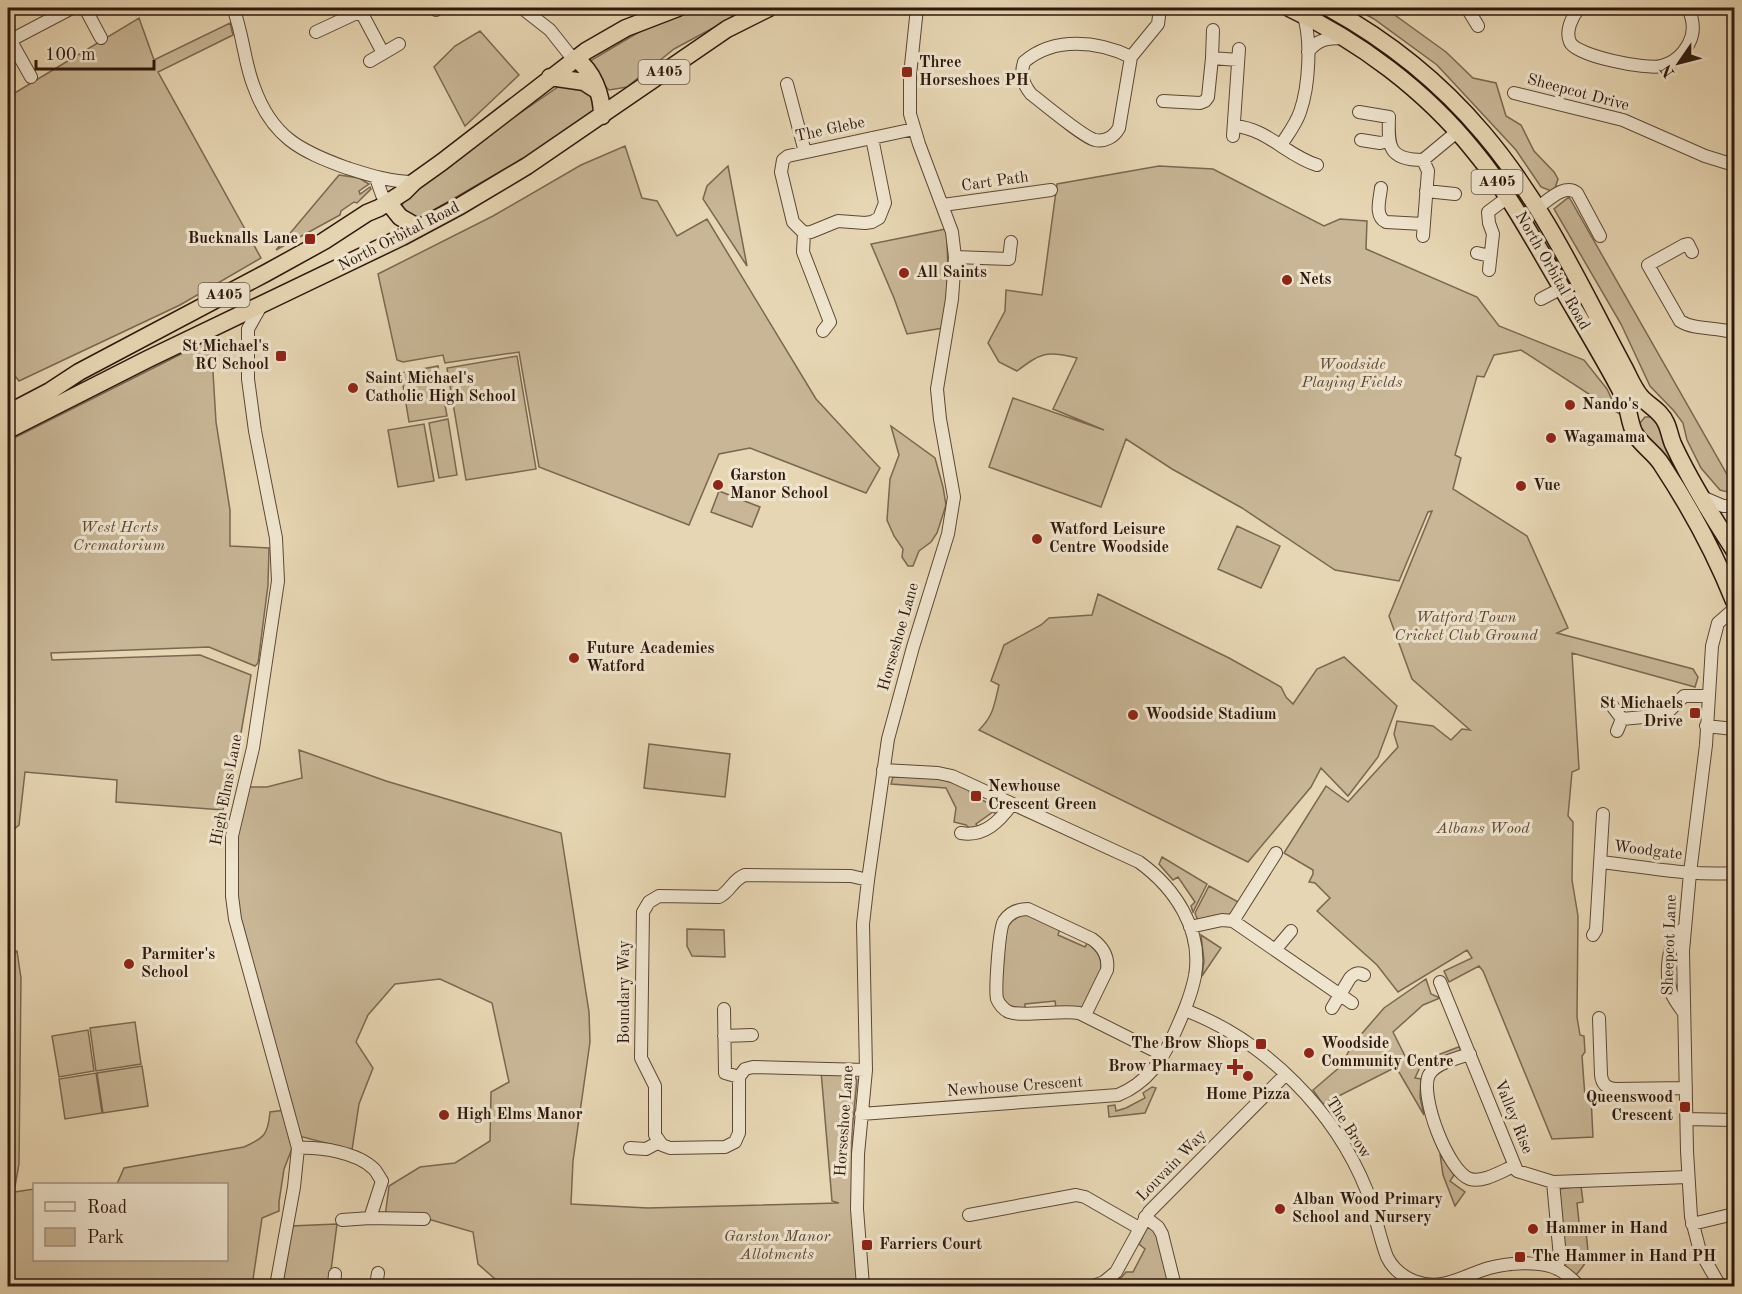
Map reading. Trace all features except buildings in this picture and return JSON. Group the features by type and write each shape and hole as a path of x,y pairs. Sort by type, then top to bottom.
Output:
{"highway":[{"name":"North Orbital Road","path":"8,413 50,391 79,372 324,241 385,199 404,192 575,58 626,28 678,8"},
{"name":"North Orbital Road","path":"8,430 419,228 504,181 728,29 769,8"},
{"name":"North Orbital Road","path":"1329,8 1399,53 1458,105 1503,158 1537,208 1637,391 1666,422 1673,446 1702,497 1732,539"},
{"name":"North Orbital Road","path":"1296,11 1345,38 1383,64 1424,97 1458,131 1508,197 1623,396 1634,433 1661,463 1726,578 1734,601"},
{"path":"575,58 592,77 601,100 602,116"},
{"path":"550,77 584,82 598,91"},
{"path":"385,199 400,217 419,228"},
{"name":"A405","path":"8,406 79,372"},
{"path":"1631,420 1652,406"}],"street":[{"path":"31,76 9,38 72,8"},
{"path":"85,8 101,38"},
{"path":"233,8 254,87 270,120 280,131 306,152 376,178 414,182"},
{"path":"522,8 550,30 569,54 575,58"},
{"name":"Horseshoe Lane","path":"863,1287 857,1209 858,1154 866,1070 863,924 868,880 888,739 900,690 953,513 953,484 940,419 937,389 952,299 955,257 952,232 910,114 910,84 917,8"},
{"path":"1131,57 1107,47 1089,44 1057,46 1039,52 1024,62 1022,78 1025,87 1040,101 1092,139 1106,140 1112,137 1119,128 1131,57 1158,24 1160,8"},
{"path":"1467,8 1478,26"},
{"path":"1579,8 1570,22 1571,45 1582,52 1649,68 1672,62 1688,45 1693,30 1688,8"},
{"path":"316,32 360,9 383,53"},
{"path":"1281,145 1300,112 1308,52 1307,27 1296,11"},
{"path":"1163,101 1200,103 1205,101 1208,96 1213,30"},
{"path":"1308,52 1316,42 1323,39 1345,38"},
{"path":"370,61 399,44"},
{"path":"1212,58 1239,54 1234,131 1247,127 1258,131 1306,162 1317,165"},
{"path":"787,84 806,152"},
{"name":"Sheepcot Drive","path":"1514,93 1623,120 1705,156 1734,165"},
{"path":"1359,112 1389,117 1388,141 1394,153 1400,157 1423,160 1458,131"},
{"name":"The Glebe","path":"831,325 803,252 804,233 793,222 781,172 783,160 788,156 914,129"},
{"path":"804,233 838,220 865,223 879,218 885,203 872,138"},
{"path":"1361,140 1380,143 1388,141"},
{"path":"1381,188 1379,214 1382,219 1386,222 1419,228 1428,171 1423,160"},
{"path":"376,178 385,199"},
{"name":"Cart Path","path":"943,205 1051,190"},
{"path":"1537,208 1562,191 1573,190 1600,236"},
{"path":"1426,191 1455,194"},
{"path":"1489,270 1493,234 1488,212 1508,197"},
{"path":"955,257 1009,260 1011,242"},
{"path":"1690,244 1681,246 1645,267 1680,321 1692,326 1734,333"},
{"path":"1477,253 1490,256"},
{"path":"1541,299 1562,288"},
{"name":"High Elms Lane","path":"262,304 249,329 248,379 250,404 276,538 278,581 253,748 232,836 232,896 249,975 298,1148 298,1160 276,1287"},
{"path":"232,319 249,329"},
{"path":"1702,497 1723,506 1734,506"},
{"name":"Sheepcot Lane","path":"1720,1287 1704,1259 1692,1224 1688,1177 1684,928 1701,792 1714,634 1718,623 1734,609"},
{"path":"1622,718 1662,716 1684,696 1708,696"},
{"path":"1610,704 1622,718"},
{"path":"1617,731 1622,718"},
{"path":"1706,726 1734,729"},
{"name":"Newhouse Crescent","path":"861,1114 1118,1095 1137,1086 1153,1071 1185,1010 1195,975 1190,927 1176,897 1164,883 1139,862 952,776 883,770"},
{"path":"961,833 972,835 988,829 1012,804"},
{"name":"Woodgate","path":"1593,935 1596,930 1603,814"},
{"path":"1233,921 1269,858"},
{"name":"Woodgate","path":"1601,862 1707,875 1734,873"},
{"name":"Boundary Way","path":"659,1142 654,1128 655,1086 641,1058 643,912 645,906 659,896 719,897 727,892 737,879 745,875 846,876 868,880"},
{"path":"1085,1015 1107,970 1108,962 1101,946 1092,939 1028,909 1021,909 1008,915 1001,926 996,995 998,1002 1010,1012 1067,1011 1085,1015 1163,1055"},
{"path":"1190,927 1222,920 1233,921 1352,1003"},
{"path":"1275,950 1291,931"},
{"path":"1332,1008 1346,983 1354,974 1359,972 1364,975"},
{"name":"Valley Rise","path":"1440,982 1514,1166 1520,1173 1553,1182 1688,1177"},
{"path":"724,1009 724,1073 739,1077"},
{"name":"The Brow","path":"1185,1010 1222,1028 1251,1047 1286,1074 1306,1094 1331,1126 1351,1158 1367,1192 1387,1257 1392,1267 1406,1283"},
{"path":"1599,1018 1601,1075 1607,1086 1615,1089 1686,1088"},
{"path":"724,1036 752,1035"},
{"path":"1470,1054 1435,1067 1429,1075 1427,1088 1437,1132 1454,1165 1466,1177 1481,1179 1514,1166"},
{"path":"630,1148 646,1149 659,1142 670,1148 725,1147 735,1142 739,1133 739,1077 746,1069 753,1067 866,1070"},
{"name":"Louvain Way","path":"1093,1287 1115,1282 1142,1222 1286,1074"},
{"path":"1687,1119 1734,1120"},
{"path":"298,1148 320,1147 338,1152 374,1169 382,1181 370,1218"},
{"path":"1553,1182 1560,1257 1557,1269"},
{"path":"969,1215 1076,1196 1085,1197 1158,1227 1162,1234 1175,1287"},
{"path":"1692,1224 1734,1214"},
{"path":"342,1220 424,1219"},
{"path":"1406,1283 1434,1286 1451,1283 1499,1266 1530,1264 1557,1269 1579,1287"},
{"path":"376,1287 378,1273"}],"green space":[{"path":"710,8 750,8 674,49 627,87 609,90 595,76 590,61 639,32 675,16"},
{"path":"1354,8 1385,8 1446,52 1473,78 1496,83 1506,116 1521,125 1534,151 1554,172 1558,179 1555,188 1551,191 1541,187 1516,150 1437,65 1374,19"},
{"path":"139,18 154,60 230,23 233,35 158,72 261,258 180,305 19,381 8,367 8,97"},
{"path":"480,31 519,75 465,126 434,67 455,46"},
{"path":"571,84 585,88 596,102 591,119 420,218 412,218 402,207 407,197 494,131 558,87"},
{"path":"625,146 642,198 657,201 677,236 707,219 816,399 880,468 866,493 750,448 719,454 689,525 539,467 519,352 445,363 443,355 403,362 397,360 378,274 493,216 581,165"},
{"path":"728,166 747,266 703,199 707,186"},
{"path":"1159,166 1213,169 1324,226 1340,219 1367,221 1366,249 1477,297 1499,326 1584,360 1607,389 1618,413 1521,350 1494,355 1484,377 1477,376 1455,455 1461,458 1453,489 1527,536 1568,628 1557,633 1693,669 1698,677 1695,687 1572,653 1579,769 1572,772 1568,816 1573,822 1572,880 1578,916 1577,1017 1580,1035 1584,1036 1585,1052 1582,1056 1585,1097 1591,1097 1593,1137 1552,1139 1483,971 1479,966 1449,982 1444,971 1472,958 1467,950 1398,992 1377,965 1317,911 1330,898 1315,883 1309,882 1313,870 1284,853 1326,786 1348,802 1398,747 1394,734 1397,721 1433,726 1451,740 1462,729 1470,730 1412,679 1389,616 1432,511 1428,512 1399,581 1335,570 1242,508 1172,469 1126,439 1101,507 989,467 1013,398 1104,430 1053,409 1077,358 1058,354 1044,355 1032,360 1017,371 999,362 988,343 1005,311 1006,290 1042,295 1057,184"},
{"path":"339,175 359,178 369,184 359,191 360,194 370,187 371,189 357,203 354,202 341,211 340,215 276,250"},
{"path":"1569,197 1733,485 1728,492 1720,490 1701,468 1687,440 1683,423 1650,386 1621,324 1554,209"},
{"path":"946,229 948,278 943,328 907,334 871,244"},
{"name":"West Herts Crematorium","path":"211,339 216,422 230,510 230,546 269,548 268,585 258,663 255,666 209,647 51,653 52,660 200,655 251,675 241,733 223,810 116,802 117,780 25,772 19,825 8,834 8,441"},
{"path":"517,356 536,469 466,480 447,368"},
{"path":"438,366 447,416 409,422 401,373"},
{"path":"1645,417 1655,419 1676,461 1670,465 1644,435 1639,424"},
{"path":"448,419 457,475 439,478 429,423"},
{"path":"424,424 434,481 398,487 388,430"},
{"path":"891,426 935,458 946,505 937,533 931,542 919,551 913,566 908,566 902,557 903,549 887,520 890,479 899,455"},
{"path":"719,491 760,507 752,527 711,512"},
{"path":"1237,526 1280,546 1261,588 1218,569"},
{"name":"Woodside Stadium","path":"1098,594 1229,658 1281,687 1293,704 1317,669 1344,657 1397,706 1378,757 1348,796 1321,768 1311,787 1248,862 979,730 991,714 994,704 999,685 991,681 1004,645 1041,625 1049,618 1092,615"},
{"path":"649,744 730,754 725,797 644,788"},
{"name":"Garston Manor Allotments","path":"299,750 386,781 561,833 589,1012 590,1042 573,1161 571,1204 648,1208 839,1203 832,1201 821,1071 854,1075 857,1080 852,1132 852,1208 859,1286 503,1286 478,1264 473,1232 428,1219 385,1217 389,1186 420,1167 455,1163 490,1141 491,1092 509,1082 492,1003 440,979 395,984 368,1015 356,1042 373,1068 359,1104 352,1150 299,1136 236,894 237,838 249,787 267,787 302,778"},
{"path":"893,777 935,777 968,788 970,794 1002,810 998,815 993,812 976,824 979,829 972,831 966,825 954,822 956,808 946,788 891,784"},
{"path":"1162,857 1207,884 1193,912 1191,906 1195,902 1178,877 1173,880 1159,864"},
{"path":"1209,886 1240,903 1231,916 1198,921 1195,913"},
{"path":"1025,912 1060,929 1058,935 1085,947 1088,942 1098,953 1100,971 1084,1008 1056,1008 1055,1001 1025,1004 1025,1011 1010,1006 1003,998 1001,994 1005,925"},
{"path":"687,929 724,930 725,957 692,956 687,946"},
{"path":"1201,935 1221,948 1202,976 1204,961"},
{"path":"17,951 21,978 19,1164 14,1192 33,1189 33,1261 228,1261 228,1183 117,1183 124,1168 244,1147 264,1135 270,1112 285,1110 293,1146 284,1169 279,1211 262,1218 252,1286 8,1286 8,954"},
{"path":"1426,979 1431,994 1440,998 1423,1005 1393,1032 1408,1062 1422,1061 1461,1046 1459,1053 1427,1068 1421,1065 1415,1078 1421,1079 1420,1097 1424,1115 1396,1067 1323,1104 1313,1090 1341,1066 1352,1045 1384,1008"},
{"path":"135,1022 141,1064 96,1071 90,1028"},
{"path":"88,1030 94,1071 59,1077 52,1036"},
{"path":"142,1066 148,1106 103,1113 97,1073"},
{"path":"96,1073 102,1113 65,1119 59,1079"},
{"path":"1152,1087 1156,1088 1145,1113 1109,1117 1108,1106 1115,1105 1116,1111 1126,1108 1145,1098 1143,1093"},
{"path":"1440,1154 1454,1175 1450,1181 1465,1192 1455,1206 1443,1175"},
{"path":"1581,1186 1583,1202 1577,1203 1580,1232 1586,1232 1588,1255 1585,1264 1576,1275 1567,1268 1564,1262 1559,1189"},
{"path":"337,1224 329,1286 280,1286 290,1226"},
{"path":"1149,1224 1156,1233 1171,1286 1122,1286 1119,1280 1126,1272 1133,1272 1145,1249 1139,1244"}],"place":[{"name":"Three Horseshoes PH","path":"907,72"},
{"name":"Bucknalls Lane","path":"310,239"},
{"name":"All Saints","path":"904,273"},
{"name":"Nets","path":"1287,280"},
{"name":"St Michael's RC School","path":"281,356"},
{"name":"Saint Michael's Catholic High School","path":"353,388"},
{"name":"Nando's","path":"1570,405"},
{"name":"Wagamama","path":"1551,438"},
{"name":"Garston Manor School","path":"718,485"},
{"name":"Vue","path":"1521,486"},
{"name":"Watford Leisure Centre Woodside","path":"1037,539"},
{"name":"Future Academies Watford","path":"574,658"},
{"name":"St Michaels Drive","path":"1695,713"},
{"name":"Woodside Stadium","path":"1133,715"},
{"name":"Newhouse Crescent Green","path":"976,796"},
{"name":"Parmiter's School","path":"129,964"},
{"name":"The Brow Shops","path":"1261,1044"},
{"name":"Woodside Community Centre","path":"1309,1053"},
{"name":"Brow Pharmacy","path":"1235,1067"},
{"name":"Home Pizza","path":"1248,1076"},
{"name":"Queenswood Crescent","path":"1685,1107"},
{"name":"High Elms Manor","path":"444,1115"},
{"name":"Alban Wood Primary School and Nursery","path":"1280,1209"},
{"name":"Hammer in Hand","path":"1533,1229"},
{"name":"Farriers Court","path":"867,1245"},
{"name":"The Hammer in Hand PH","path":"1520,1257"}],"park label":[{"name":"Woodside Playing Fields","path":"1352,374"},
{"name":"Watford Town Cricket Club Ground","path":"1466,627"},
{"name":"Albans Wood","path":"1483,829"}]}
